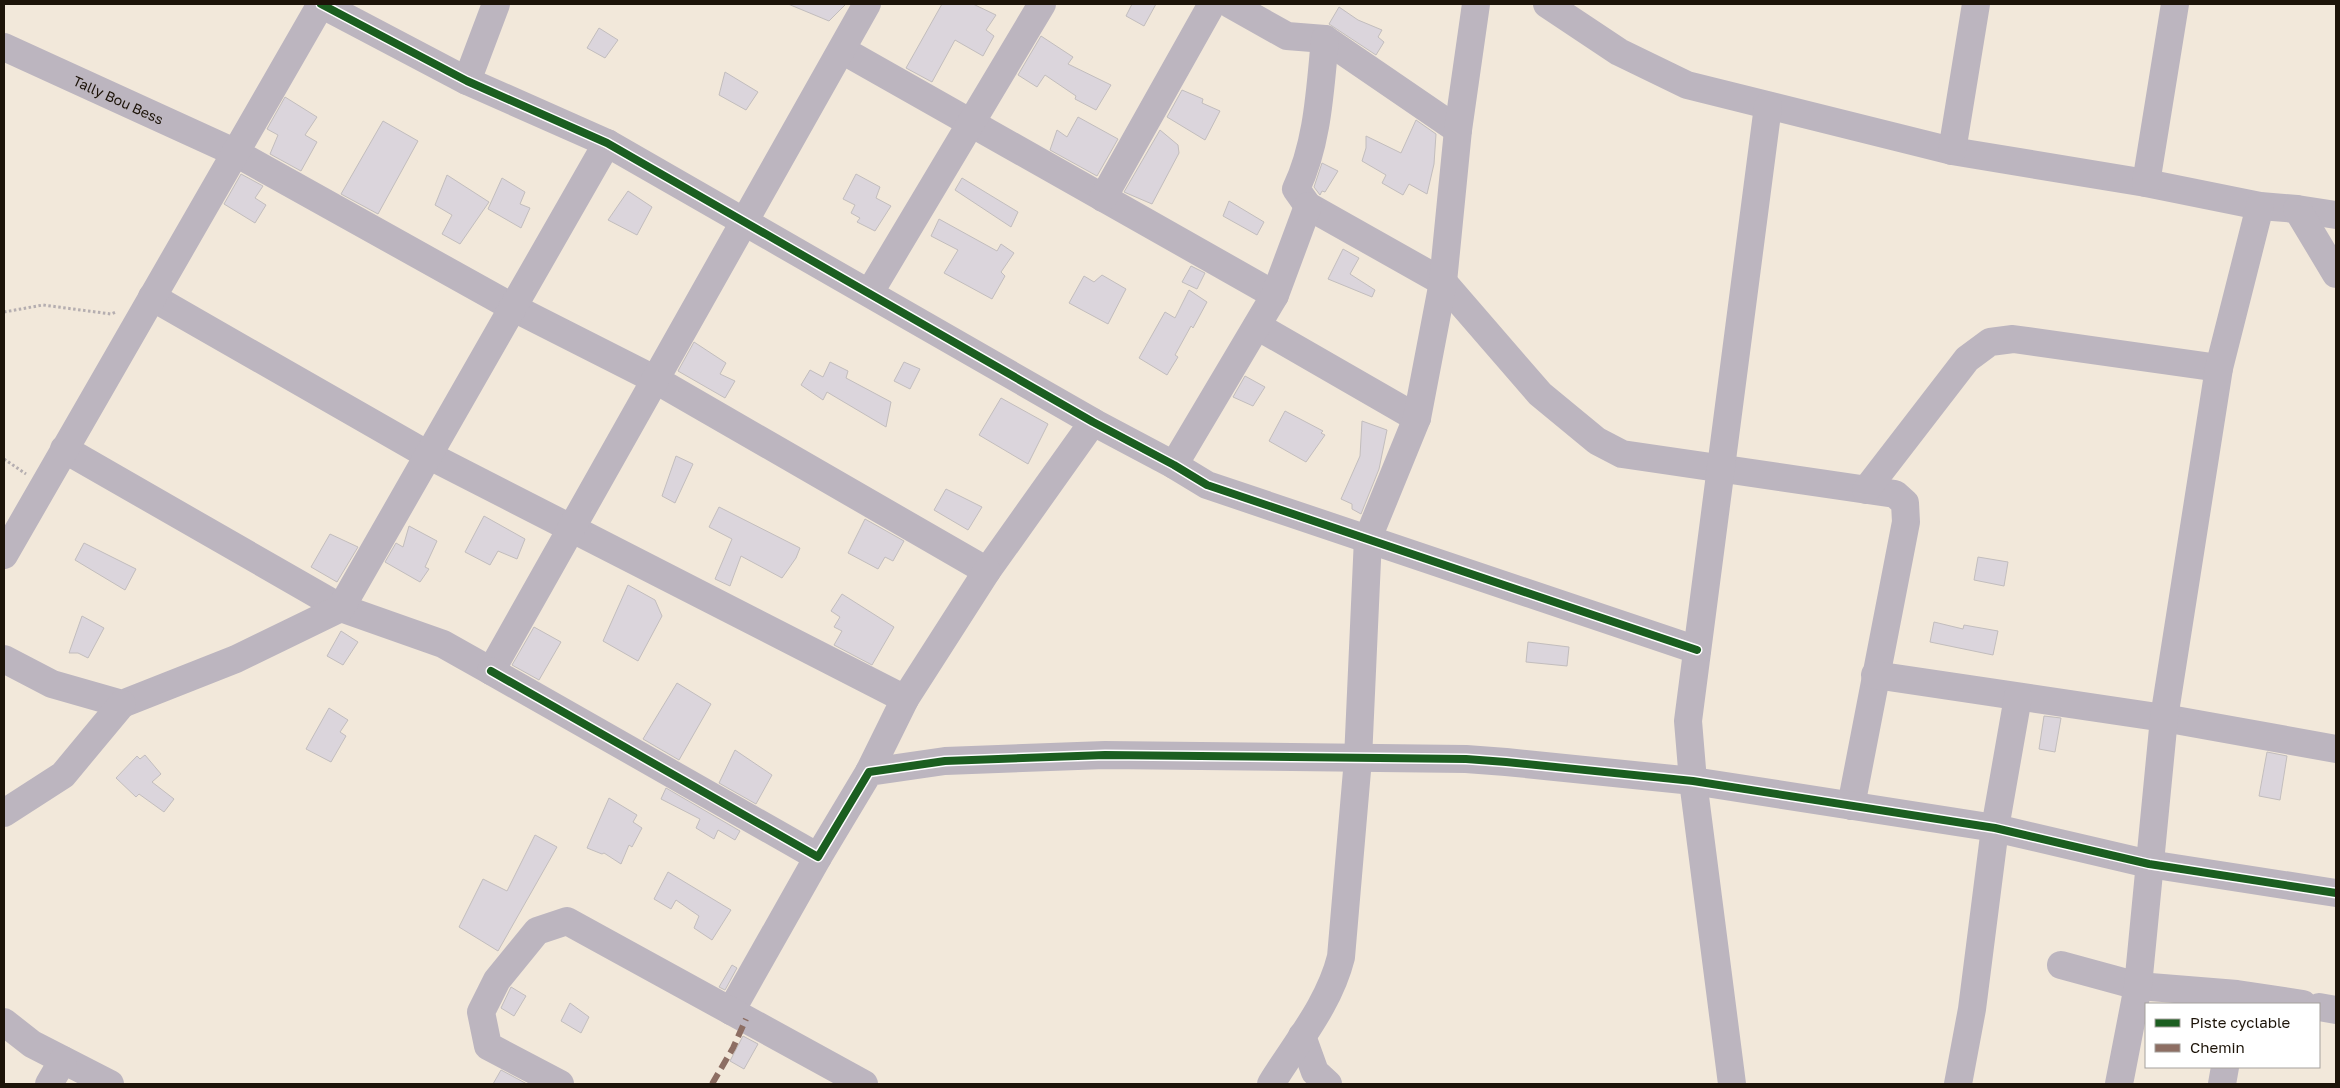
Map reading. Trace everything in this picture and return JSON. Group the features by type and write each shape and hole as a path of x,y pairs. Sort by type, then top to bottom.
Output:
{"street":[{"path":"4,555 234,152 321,4 467,81 607,143 870,292 1093,422 1174,465 1207,485 1697,650"},
{"path":"467,81 496,4"},
{"path":"491,670 867,4"},
{"path":"870,292 1042,4"},
{"path":"1103,198 1212,4"},
{"path":"1230,4 1286,36 1325,39 1458,130"},
{"path":"1273,1082 1326,999 1335,979 1341,957 1358,759 1368,538 1417,418 1443,282 1458,130 1476,4"},
{"path":"1547,4 1619,52 1687,85 1952,151 2146,184 2260,206 2335,211"},
{"path":"1952,151 1976,4"},
{"path":"2146,184 2175,4"},
{"path":"1325,39 1318,114 1303,175 1296,189 1308,206 1443,282 1540,394 1597,441 1622,454 1895,494 1904,503 1906,522 1851,806"},
{"name":"Tally Bou Bess","path":"4,47 234,152 512,307 656,380 987,571"},
{"path":"842,50 1275,295"},
{"path":"1732,1084 1693,782 1688,721 1768,106"},
{"path":"4,813 63,774 122,704 236,660 341,608 607,143"},
{"path":"1174,465 1275,295 1308,206"},
{"path":"2119,1084 2138,986 2148,864 2164,718 2219,368 2260,206"},
{"path":"2296,209 2336,274"},
{"path":"152,297 428,456 905,699"},
{"path":"1257,326 1417,418"},
{"path":"1866,490 1967,359 1990,342 2013,339 2219,368"},
{"path":"731,1011 818,857 869,772 905,699 987,571 1093,422"},
{"path":"64,449 341,608 443,644 818,857"},
{"path":"4,659 52,684 122,704"},
{"path":"1875,675 2164,718 2336,749"},
{"path":"1958,1084 1972,1009 1996,828 2018,697"},
{"path":"869,772 945,762 1106,755 1498,761 1693,782 1996,828 2148,864 2336,893"},
{"path":"560,1084 488,1046 481,1012 496,980 536,931 567,922 864,1084"},
{"path":"2061,965 2138,986 2236,999 2290,1003"},
{"path":"2320,1007 2336,1010"},
{"path":"4,1022 32,1044 110,1084"},
{"path":"1302,1036 1315,1072 1328,1084"},
{"path":"4,1050 32,1044"},
{"path":"49,1084 62,1060"},
{"path":"2222,1084 2225,1068"}],"path":[{"path":"4,312 43,305 111,314 119,311"}],"building":[{"path":"788,4 846,4 829,21"},
{"path":"942,4 973,4 996,15 986,30 994,36 983,56 955,40 932,82 906,68"},
{"path":"1132,4 1156,4 1144,26 1126,16"},
{"path":"1339,7 1358,20 1382,30 1378,37 1384,42 1376,55 1329,24"},
{"path":"599,28 618,40 605,58 587,48"},
{"path":"1041,36 1073,57 1068,64 1111,85 1096,110 1075,99 1076,96 1045,75 1037,87 1018,75"},
{"path":"725,72 758,92 746,110 719,95"},
{"path":"1182,90 1203,99 1202,103 1220,111 1205,140 1167,117"},
{"path":"285,97 317,117 305,135 317,142 301,171 270,154 278,135 267,129"},
{"path":"1078,117 1118,139 1097,176 1050,150 1057,130 1067,137"},
{"path":"1416,120 1436,134 1434,164 1427,194 1409,184 1403,195 1382,183 1386,175 1362,161 1366,148 1366,136 1401,153"},
{"path":"383,121 418,141 378,214 341,194"},
{"path":"1160,130 1178,145 1179,153 1152,204 1124,192"},
{"path":"1322,163 1338,171 1325,192 1322,191 1320,195 1314,187"},
{"path":"241,174 263,186 255,198 266,205 255,223 224,204"},
{"path":"856,174 880,187 876,198 891,206 875,231 857,222 860,218 851,213 855,205 843,199"},
{"path":"447,175 489,202 460,244 442,234 452,215 435,205"},
{"path":"502,178 525,192 520,204 530,208 521,228 488,209"},
{"path":"962,178 1018,212 1011,227 955,190"},
{"path":"628,191 652,207 637,235 608,220"},
{"path":"1229,201 1264,222 1257,235 1223,216"},
{"path":"939,219 997,251 1001,244 1014,253 1001,272 1005,276 992,299 944,273 958,250 931,236"},
{"path":"1343,249 1359,258 1350,274 1375,290 1372,297 1328,279"},
{"path":"1191,266 1205,273 1197,289 1182,282"},
{"path":"1102,275 1126,289 1108,324 1069,303 1084,276 1094,282"},
{"path":"1189,290 1207,302 1175,355 1178,357 1167,375 1139,358 1165,312 1175,318"},
{"path":"694,342 726,363 720,374 735,381 725,398 678,371"},
{"path":"830,362 848,371 846,378 891,402 886,427 827,392 823,400 801,385 810,370 823,377"},
{"path":"904,362 920,369 910,389 894,381"},
{"path":"1245,376 1265,387 1253,406 1233,397"},
{"path":"1001,398 1048,424 1028,464 979,435"},
{"path":"1285,411 1323,431 1321,433 1325,435 1306,462 1269,441"},
{"path":"1362,421 1387,430 1379,469 1361,514 1352,509 1352,504 1341,499 1360,456"},
{"path":"676,456 693,464 675,503 662,496"},
{"path":"946,489 982,507 968,530 934,510"},
{"path":"719,507 800,548 796,558 782,578 741,556 730,586 715,579 732,539 709,527"},
{"path":"484,516 525,539 517,559 498,551 490,565 465,552"},
{"path":"865,519 904,541 893,561 885,557 878,569 848,553"},
{"path":"409,526 437,541 425,567 429,569 420,582 385,562 396,543 403,547"},
{"path":"330,534 358,547 337,582 311,567"},
{"path":"84,543 136,569 125,590 75,560"},
{"path":"1978,557 2008,562 2004,586 1974,580"},
{"path":"628,585 655,600 662,616 638,661 603,641"},
{"path":"842,594 894,627 872,665 834,645 842,631 834,627 840,617 831,611"},
{"path":"82,616 104,628 88,658 78,653 69,653"},
{"path":"1934,622 1963,629 1964,625 1998,631 1993,655 1930,642"},
{"path":"534,627 561,642 539,680 512,665"},
{"path":"341,631 358,642 343,665 327,656"},
{"path":"1528,642 1569,647 1567,666 1526,662"},
{"path":"677,683 711,704 679,760 643,739"},
{"path":"329,708 348,720 340,732 346,736 331,762 306,749"},
{"path":"2044,716 2061,718 2055,752 2039,749"},
{"path":"735,750 772,775 756,804 719,783"},
{"path":"2267,752 2287,756 2280,800 2259,796"},
{"path":"145,755 161,774 152,782 174,799 164,812 139,794 136,797 116,778 137,756 140,759"},
{"path":"666,788 740,831 735,840 718,830 714,839 696,828 700,819 661,799"},
{"path":"609,798 637,815 633,822 642,828 632,847 629,845 621,864 604,853 602,854 587,848"},
{"path":"535,835 557,847 498,951 459,927 483,879 507,891"},
{"path":"668,872 731,910 712,940 694,928 699,916 676,900 671,909 654,899"},
{"path":"732,965 737,968 725,990 719,987"},
{"path":"511,987 526,996 514,1016 501,1008"},
{"path":"570,1003 589,1017 581,1033 561,1021"},
{"path":"743,1036 758,1044 744,1069 730,1061"},
{"path":"501,1070 527,1084 493,1084"}],"marked path":[{"path":"712,1084 733,1048 746,1019"}],"cycle path":[{"path":"321,4 467,81 607,143 1093,422 1174,465 1207,485 1697,650"},
{"path":"491,671 818,857 869,772 945,761 1105,755 1466,759 1693,781 1995,828 2149,864 2336,893"}]}
